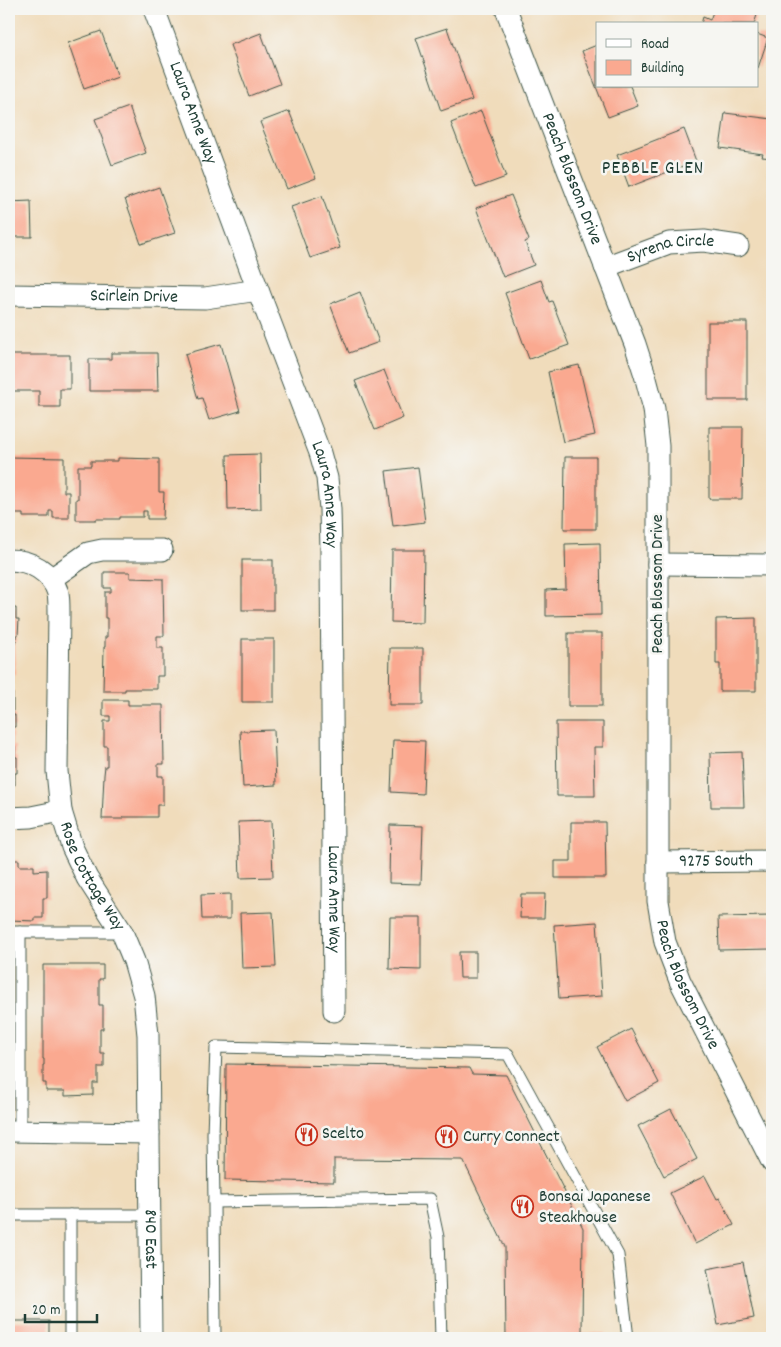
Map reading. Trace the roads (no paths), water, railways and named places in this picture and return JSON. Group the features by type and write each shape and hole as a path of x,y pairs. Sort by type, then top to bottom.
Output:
{"street":[{"name":"Laura Anne Way","path":"154,9 308,420 327,478 332,561 334,1010"},
{"name":"Peach Blossom Drive","path":"506,9 635,344 654,409 658,446 658,901 665,942 680,981 772,1162"},
{"name":"Syrena Circle","path":"605,267 669,243 704,241 738,246"},
{"name":"Scirlein Drive","path":"9,295 205,298 258,290"},
{"path":"9,560 28,563 41,570 51,579 88,553 102,550 162,550"},
{"path":"658,564 772,565"},
{"name":"Rose Cottage Way","path":"51,579 58,594 59,612 58,771 60,812 72,847 87,878 122,932 134,961 144,996 148,1035 148,1169"},
{"path":"9,818 31,817 60,812"},
{"name":"9275 South","path":"658,862 772,861"},
{"path":"14,1131 149,1133"},
{"name":"840 East","path":"148,1169 151,1338"}],"lane":[{"path":"14,1131 14,932 122,932"},
{"path":"215,1338 213,1134 216,1047 508,1054 618,1255 628,1338"},
{"path":"214,1202 430,1199 438,1237 441,1338"},
{"path":"9,1215 150,1215"},
{"path":"70,1215 70,1338"}],"place":[{"name":"Scelto","path":"306,1134"},
{"name":"Curry Connect","path":"447,1137"},
{"name":"Bonsai Japanese Steakhouse","path":"523,1207"}],"district":[{"name":"PEBBLE GLEN","path":"653,169"}]}
